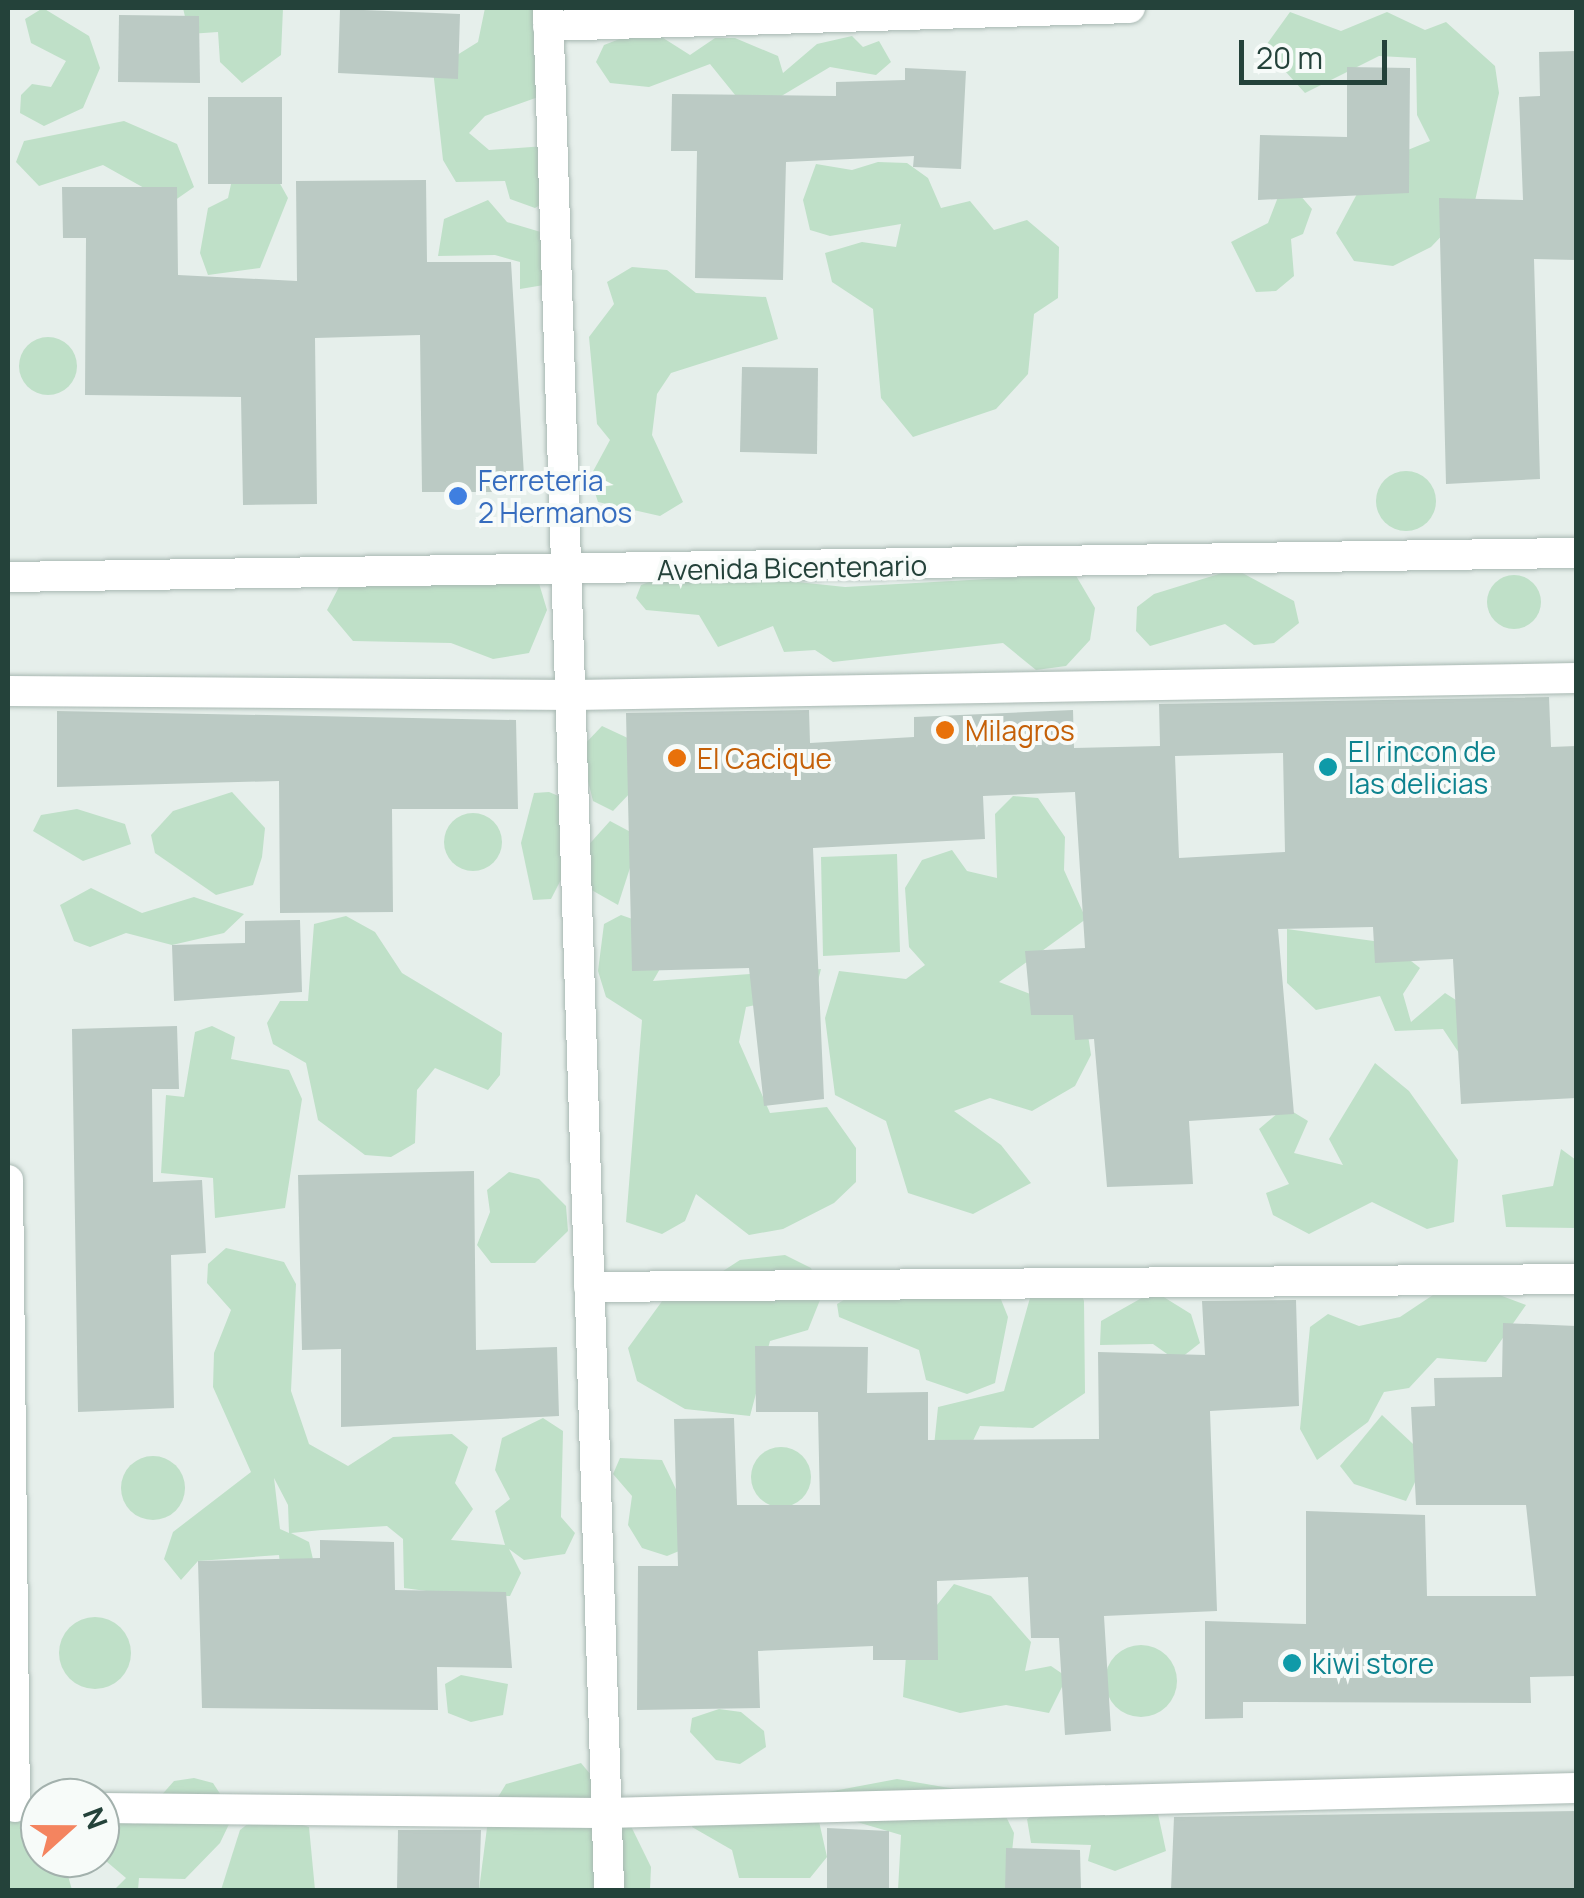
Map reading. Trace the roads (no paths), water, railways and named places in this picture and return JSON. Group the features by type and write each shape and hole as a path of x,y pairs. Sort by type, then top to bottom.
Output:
{"street":[{"path":"609,1890 589,1287 576,694 565,571 548,17 1130,8"},
{"name":"Avenida Bicentenario","path":"8,577 1576,553"},
{"path":"8,690 576,694 1576,678"},
{"path":"8,1180 20,1778"},
{"path":"589,1287 1576,1279"},
{"path":"120,1808 607,1813 1576,1788"}],"place":[{"name":"Ferreteria 2 Hermanos","path":"458,496"},
{"name":"Milagros","path":"945,730"},
{"name":"El Cacique","path":"677,758"},
{"name":"El rincon de las delicias","path":"1328,767"},
{"name":"kiwi store","path":"1292,1663"}]}
